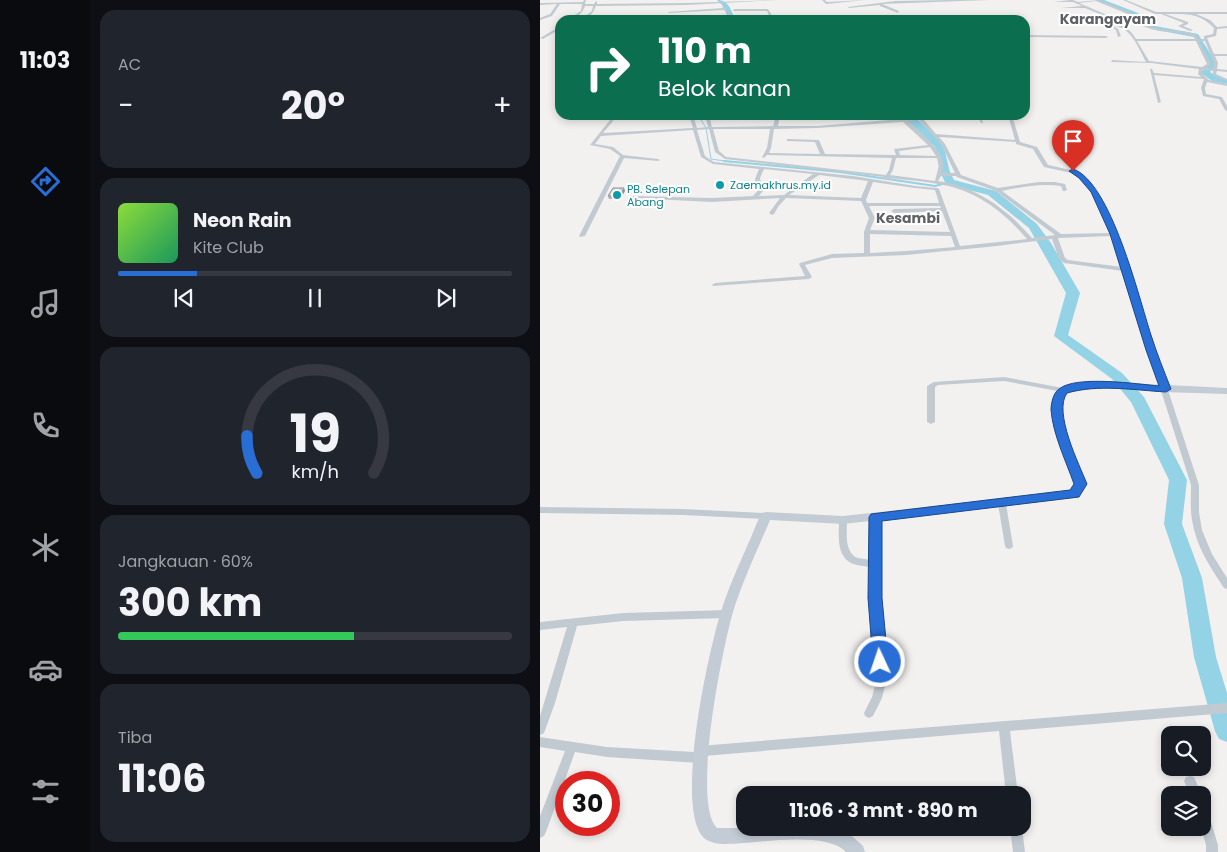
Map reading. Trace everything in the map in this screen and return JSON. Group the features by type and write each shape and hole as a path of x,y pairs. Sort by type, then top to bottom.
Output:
{"main road":[{"path":"857,852 852,845 835,836 804,832 719,836 710,833 706,827 702,812 699,755 704,719 727,614 766,516 843,520 1002,504 1074,494 1078,491 1081,484 1059,425 1056,408 1059,396 1063,390 1082,385 1103,385 1227,391"}],"street":[{"path":"670,15 669,4 673,0"},
{"path":"714,0 725,9 728,15"},
{"path":"540,4 669,4 778,0"},
{"path":"823,0 826,3 865,0"},
{"path":"870,0 898,12"},
{"path":"849,7 877,4 988,0"},
{"path":"1055,2 1096,0 1136,14 1143,25 1159,30 1192,34 1202,39 1209,64 1200,74 1205,79"},
{"path":"1102,0 1118,5 1152,25 1186,28"},
{"path":"1107,2 1125,0 1188,24 1180,26 1202,39 1216,63 1215,76 1227,80"},
{"path":"1074,1 1106,16 1133,37 1145,59 1150,63 1159,102"},
{"path":"729,2 736,15"},
{"path":"576,15 582,11 585,3"},
{"path":"588,15 593,11 596,3"},
{"path":"540,20 551,15 559,4"},
{"path":"1118,5 1133,4"},
{"path":"1062,8 1088,7"},
{"path":"669,12 725,9"},
{"path":"734,10 768,10 770,15"},
{"path":"697,11 697,15"},
{"path":"1188,11 1209,21 1216,28 1227,28"},
{"path":"1148,13 1227,12"},
{"path":"1078,16 1136,14"},
{"path":"1120,25 1110,25 1117,35 1133,37 1202,39 1215,34 1216,28"},
{"path":"542,38 555,31"},
{"path":"1030,36 1106,37"},
{"path":"1213,55 1227,55"},
{"path":"1112,61 1227,71"},
{"path":"1152,74 1205,79 1225,85 1222,98 1227,110"},
{"path":"1205,79 1204,95 1222,98"},
{"path":"612,120 592,145 611,148 622,156 658,160"},
{"path":"693,120 703,157 723,165 761,165 886,178 937,188 948,186"},
{"path":"708,120 720,156 732,159 817,174 871,180 886,178 939,178 955,174 998,190 1055,237 1062,259 1066,262 1124,269"},
{"path":"754,198 764,187 758,183 757,179 776,120"},
{"path":"600,135 710,128 812,127 906,120 938,156 941,165 939,178"},
{"path":"919,120 936,135 950,154 955,174"},
{"path":"1011,120 1016,140 1020,144 1035,148 1046,166 1073,171 1082,176 1094,192 1114,234 1195,485 1196,521 1200,537 1207,555 1227,585"},
{"path":"809,140 812,127"},
{"path":"936,135 1016,140"},
{"path":"789,140 819,142 822,155"},
{"path":"886,178 896,157 896,150 931,146"},
{"path":"766,154 938,156"},
{"path":"582,236 622,156"},
{"path":"772,213 777,202 783,196 817,174"},
{"path":"939,178 948,186 988,200 1016,222 1034,240"},
{"path":"867,255 867,232 872,218 864,203 871,180"},
{"path":"998,190 1028,185 1057,184 1063,185 1065,190"},
{"path":"937,188 958,248"},
{"path":"633,197 712,200 783,196 944,207"},
{"path":"894,211 944,207"},
{"path":"867,232 953,234"},
{"path":"715,285 809,277 802,264 804,262 832,256 958,248 1055,237 1114,234"},
{"path":"931,422 932,386 936,383 1004,379 1063,390"},
{"path":"1002,504 1010,546"},
{"path":"540,510 683,512 766,516"},
{"path":"870,713 877,698 881,682 875,598 876,517"},
{"path":"843,520 843,544 847,555 855,560 876,564"},
{"path":"540,626 572,624 622,617 727,614"},
{"path":"540,730 550,704 572,624"},
{"path":"540,742 607,752 699,755 1004,726 1227,708"},
{"path":"1004,726 1011,786"},
{"path":"540,832 572,746"},
{"path":"1190,781 1192,786"},
{"path":"1017,836 1019,852"},
{"path":"1209,836 1212,852"}],"building":[{"path":"613,188 624,188 620,196 608,196"}],"waterway":[{"path":"720,0 726,5 730,15"},
{"path":"1098,0 1136,14 1143,23 1153,28 1196,35 1213,64 1205,72 1215,79 1227,82"},
{"path":"701,120 706,128 711,159 725,161"},
{"path":"913,120 940,146 945,172 950,182 992,193 1033,226 1045,243 1073,293 1061,336 1117,376 1138,400 1178,480 1173,524 1192,578 1205,657 1227,731"},
{"path":"725,161 840,172 935,186 950,182"},
{"path":"725,161 731,162"}],"place":[{"name":"Zaemakhrus.my.id","path":"720,185"},
{"name":"PB. Selepan Abang","path":"617,195"}],"district":[{"name":"Karangayam","path":"1108,19"},
{"name":"Kesambi","path":"908,218"}],"route":[{"path":"880,662 875,598 876,517 1062,497 1074,494 1078,491 1081,484 1059,425 1056,408 1059,396 1063,390 1082,385 1166,389 1151,350 1114,234 1094,192 1082,176 1073,171"}]}
